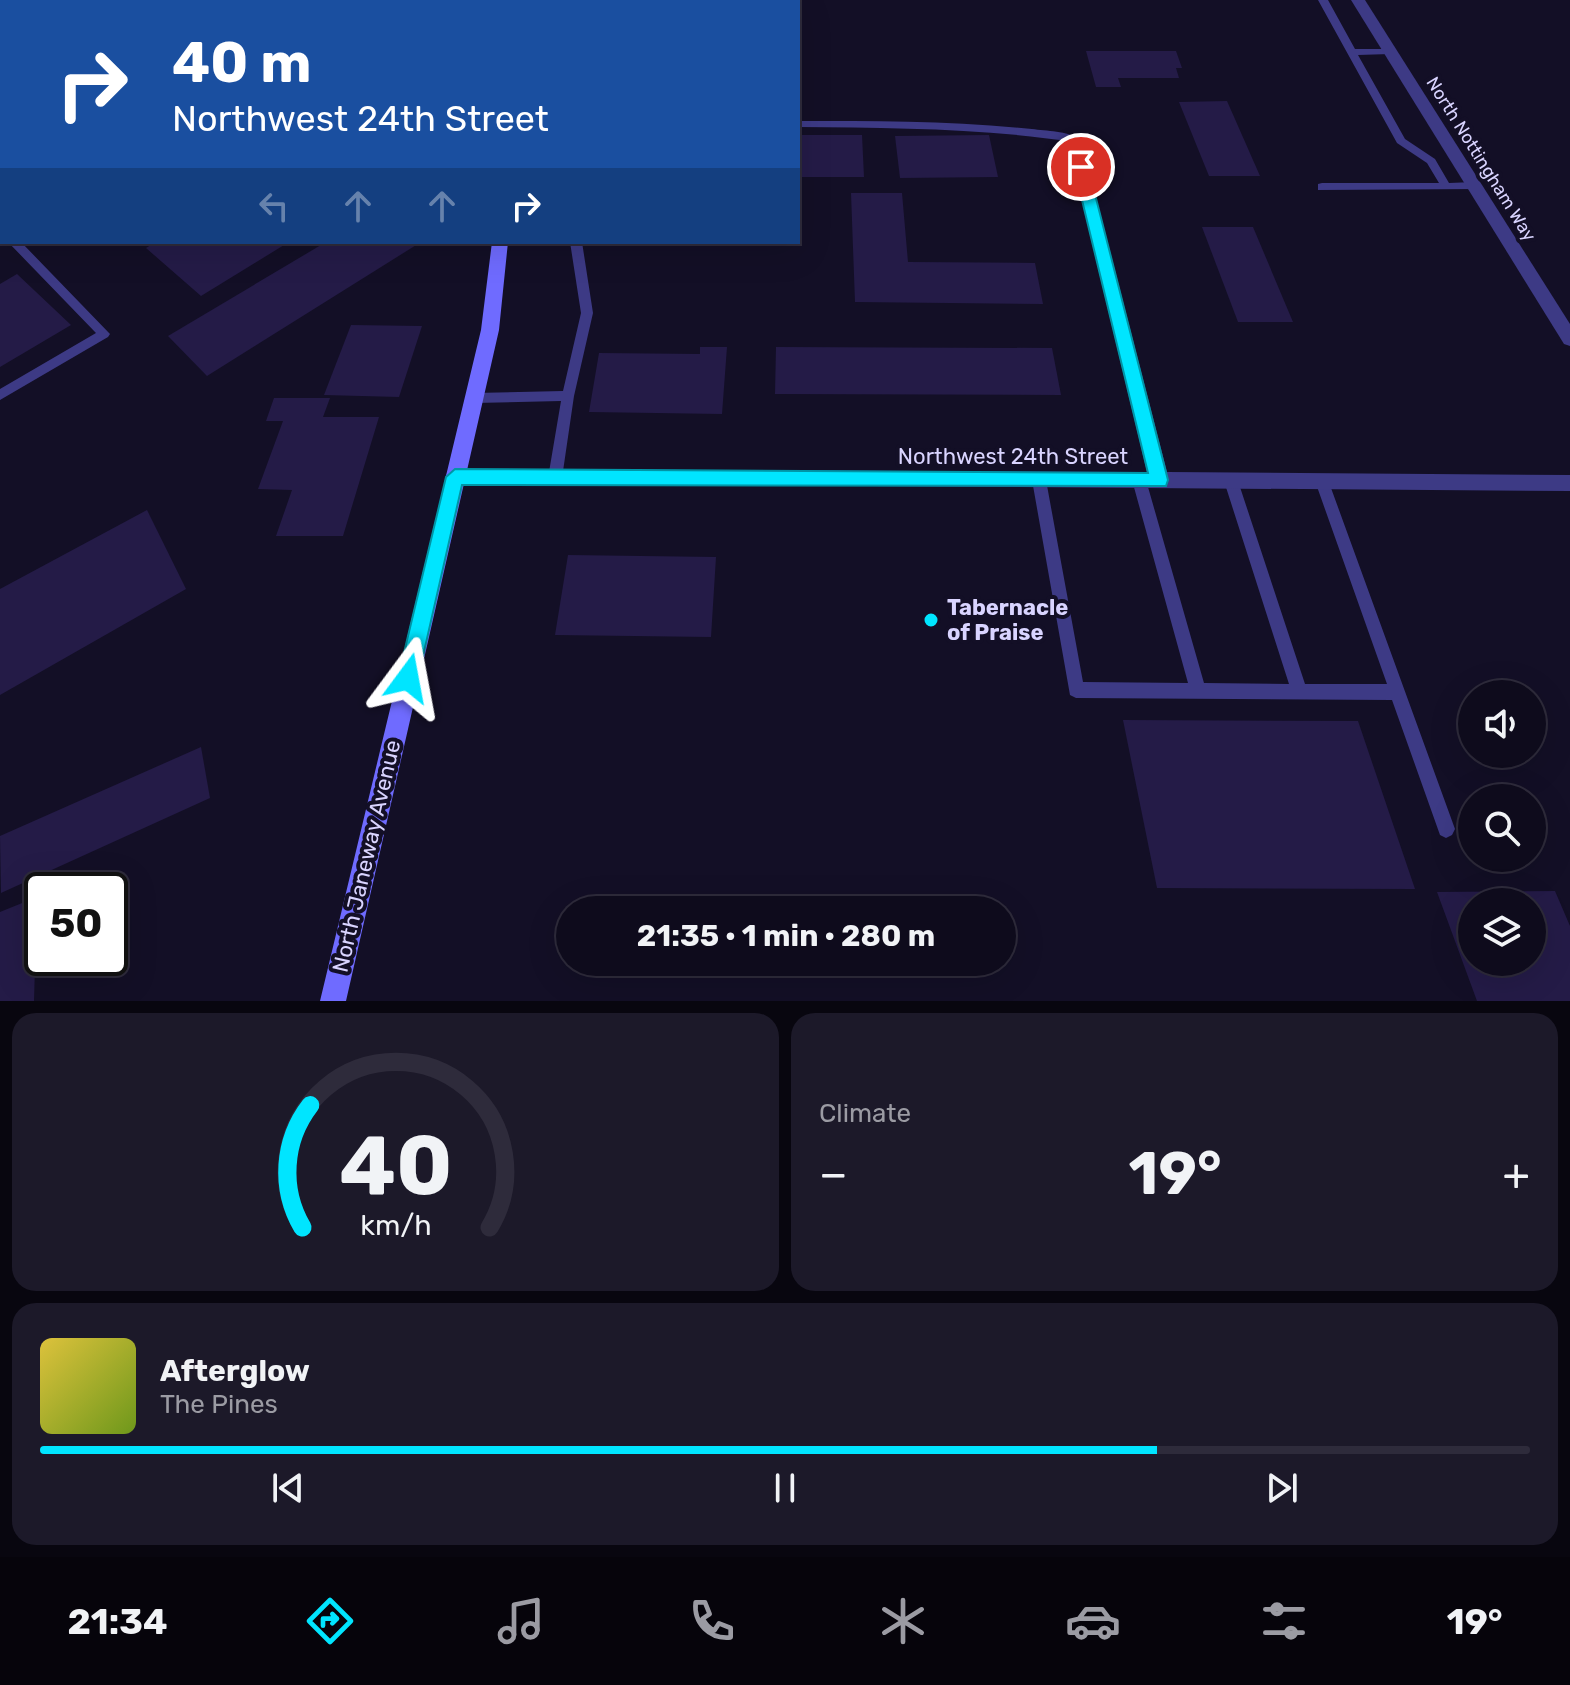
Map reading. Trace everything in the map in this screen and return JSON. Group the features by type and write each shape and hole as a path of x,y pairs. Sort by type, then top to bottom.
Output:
{"main road":[{"name":"North Janeway Avenue","path":"333,1001 490,330 500,244"}],"street":[{"name":"North Nottingham Way","path":"1358,0 1570,339"},
{"path":"1074,139 1149,480"},
{"name":"Northwest 24th Street","path":"455,477 1570,483"}],"lane":[{"path":"1323,0 1401,141 1431,161 1446,186"},
{"path":"1352,52 1390,51"},
{"path":"800,124 962,125 1031,131 1074,139"},
{"path":"1322,187 1474,186"},
{"path":"0,395 104,334 15,244"},
{"path":"555,478 568,396 587,313 576,244"},
{"path":"474,398 568,396"},
{"path":"1039,480 1076,690 1397,692"},
{"path":"1149,480 1198,691"},
{"path":"1231,481 1299,691"},
{"path":"1322,481 1446,829"}],"building":[{"path":"1086,51 1176,51 1182,68 1176,68 1179,78 1118,78 1121,87 1096,87"},
{"path":"1227,101 1260,176 1209,176 1179,102"},
{"path":"800,135 862,135 864,177 800,177"},
{"path":"989,135 998,177 900,178 895,136"},
{"path":"851,193 902,193 908,262 1035,263 1043,304 855,302"},
{"path":"1202,227 1253,227 1293,322 1238,322"},
{"path":"153,244 286,244 201,296 146,248"},
{"path":"323,244 418,244 207,376 168,336"},
{"path":"17,274 71,325 0,367 0,284"},
{"path":"351,325 422,326 399,397 324,395"},
{"path":"700,347 727,347 722,414 589,412 599,353 700,354"},
{"path":"776,347 1052,348 1061,395 775,394"},
{"path":"274,398 330,398 323,417 379,417 343,536 276,536 292,490 258,489 283,421 266,421"},
{"path":"147,510 186,589 0,695 0,589"},
{"path":"568,555 716,557 711,637 555,635"},
{"path":"1123,720 1358,721 1415,889 1157,888"},
{"path":"201,747 210,798 47,872 24,872 24,883 1,893 0,836"},
{"path":"1546,891 1555,891 1570,926 1570,1001 1477,1001 1468,976 1546,976"},
{"path":"1437,892 1458,892 1458,949"},
{"path":"24,902 24,976 35,976 34,1001 0,1001 0,912"}],"place":[{"name":"Tabernacle of Praise","path":"931,620"}],"route":[{"path":"408,678 455,477 1159,480 1081,167"}]}
